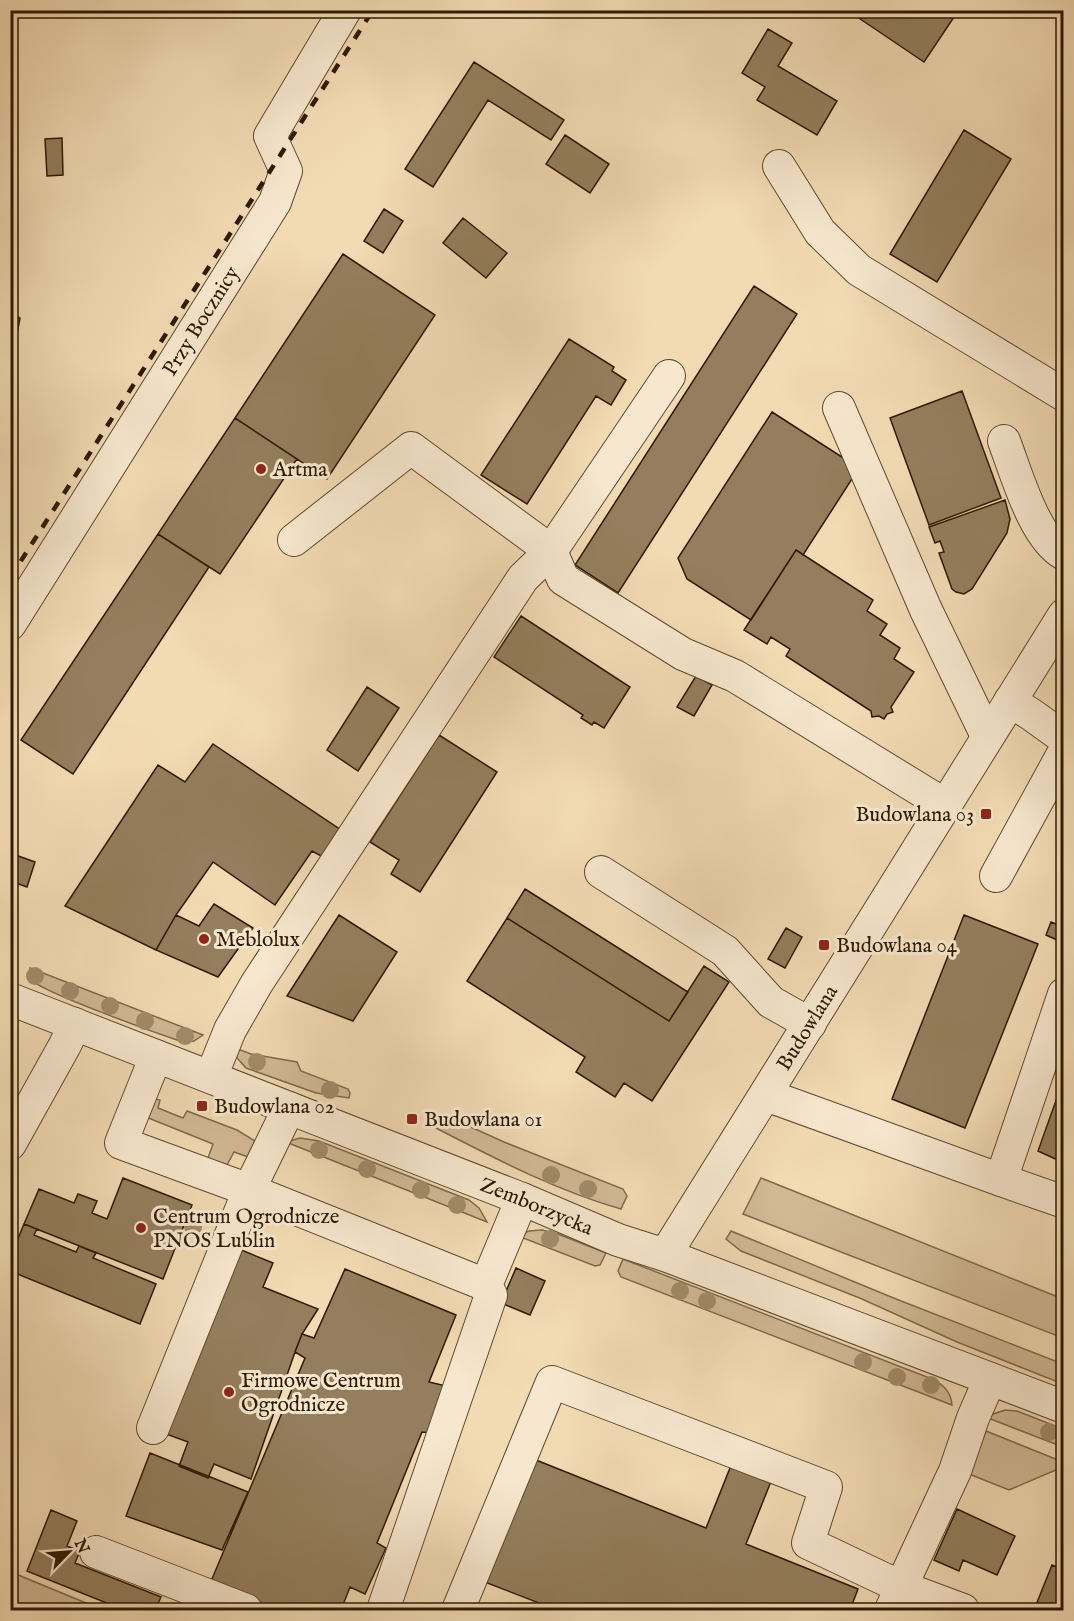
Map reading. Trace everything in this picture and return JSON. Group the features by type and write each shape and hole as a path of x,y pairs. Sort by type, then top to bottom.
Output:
{"street":[{"name":"Przy Bocznicy","path":"10,624 275,202 286,171 270,136 345,10"},
{"path":"779,166 820,232 859,270 1064,395"},
{"path":"211,1077 230,1030 264,974 523,578 551,551 669,376"},
{"path":"838,408 926,610 987,736"},
{"path":"1004,441 1037,525 1058,551 1064,554"},
{"path":"294,540 411,448 551,551 563,579 683,654 735,676 945,805"},
{"name":"Budowlana","path":"665,1255 1064,615"},
{"path":"1010,701 1064,738"},
{"path":"996,876 1064,752"},
{"path":"601,872 725,951 771,1002 810,1024"},
{"path":"1001,1180 1064,994"},
{"name":"Zemborzycka","path":"10,999 522,1199 618,1240 665,1255 1064,1407"},
{"path":"10,1144 75,1024"},
{"path":"156,1056 121,1143 249,1190 486,1285 491,1295 383,1611"},
{"path":"766,1095 1064,1202"},
{"path":"153,1428 249,1190 289,1108"},
{"path":"486,1285 522,1199"},
{"path":"896,1599 955,1471 973,1418 990,1379"},
{"path":"458,1611 552,1382 826,1487 808,1543 896,1599 963,1611"},
{"path":"96,1552 246,1611"}],"shaded area":[{"path":"30,968 203,1035 194,1041 183,1042 102,1012 39,985 30,979"},
{"path":"235,1048 251,1054 297,1062 301,1071 348,1089 349,1098 316,1093 246,1068 237,1058"},
{"path":"147,1097 160,1100 158,1108 183,1118 187,1111 237,1130 255,1141 251,1158 234,1152 227,1165 207,1161 213,1144 141,1115"},
{"path":"451,1118 504,1142 623,1189 627,1196 621,1209 549,1183 436,1128 438,1122"},
{"path":"300,1138 319,1141 469,1200 479,1208 487,1222 286,1142"},
{"path":"761,1178 1063,1299 1063,1338 743,1214"},
{"path":"542,1230 606,1253 600,1265 595,1266 518,1236 529,1231"},
{"path":"731,1231 1063,1364 1063,1384 957,1342 862,1299 741,1251 726,1239"},
{"path":"623,1259 932,1379 946,1389 952,1405 621,1277 618,1271"},
{"path":"1005,1410 1017,1411 1063,1429 1063,1447 988,1418"},
{"path":"986,1431 1063,1462 1063,1467 1009,1490 969,1474"},
{"path":"11,1572 103,1610 11,1610"}],"building":[{"path":"847,10 957,10 958,11 924,62"},
{"path":"768,29 792,43 778,66 837,101 817,135 757,100 765,87 742,73"},
{"path":"474,62 564,120 551,140 488,100 433,187 405,169"},
{"path":"964,130 1011,159 937,282 890,254"},
{"path":"565,135 609,164 590,193 546,164"},
{"path":"62,138 63,175 47,176 45,139"},
{"path":"384,209 403,221 383,253 364,241"},
{"path":"463,218 507,253 486,278 443,243"},
{"path":"343,254 435,315 327,479 235,418"},
{"path":"754,286 797,314 618,593 575,565"},
{"path":"10,312 20,318 10,371"},
{"path":"569,339 614,367 612,371 626,380 611,405 596,396 527,504 481,475"},
{"path":"962,391 1001,498 929,525 890,418"},
{"path":"772,412 859,468 803,555 796,550 751,620 687,579 678,558"},
{"path":"235,418 297,459 220,574 158,534"},
{"path":"1005,500 1010,519 1007,533 972,589 964,594 956,592 952,589 939,553 944,552 940,541 935,543 929,527"},
{"path":"158,534 209,567 73,774 21,740"},
{"path":"796,550 873,600 867,611 887,624 880,635 900,648 894,659 914,672 891,707 893,712 887,714 884,719 879,716 872,717 871,711 786,656 790,649 771,637 767,644 744,630"},
{"path":"521,616 630,687 604,728 594,722 592,725 581,718 583,715 494,657"},
{"path":"696,676 712,685 694,716 677,707"},
{"path":"367,687 399,708 358,771 327,750"},
{"path":"439,735 497,772 420,892 391,874 399,860 370,842"},
{"path":"213,744 344,832 325,858 312,851 275,905 213,862 176,915 156,950 65,906 158,765 185,782"},
{"path":"10,853 35,862 27,887 10,881"},
{"path":"525,889 688,992 669,1021 507,918"},
{"name":"Meblolux","path":"214,904 253,928 218,977 156,950 176,915 199,926"},
{"path":"339,915 397,952 353,1021 287,996"},
{"path":"964,915 1038,944 965,1128 892,1099"},
{"path":"507,918 669,1021 704,966 729,982 652,1101 624,1083 615,1097 576,1072 585,1057 467,981"},
{"path":"1051,922 1064,927 1064,943 1046,935"},
{"path":"786,928 802,937 785,968 768,959"},
{"path":"1064,1078 1064,1158 1062,1162 1038,1151"},
{"path":"123,1178 192,1205 163,1279 24,1224 39,1189 74,1203 78,1194 97,1201 92,1213 107,1219"},
{"path":"24,1224 37,1229 34,1235 76,1252 79,1246 96,1253 93,1258 156,1284 140,1324 10,1271 10,1258"},
{"name":"Firmowe Centrum Ogrodnicze","path":"234,1247 273,1263 263,1287 318,1309 302,1334 251,1479 214,1464 208,1478 179,1466 188,1442 161,1432"},
{"path":"516,1268 545,1281 530,1315 501,1303"},
{"path":"345,1269 456,1315 429,1382 446,1386 430,1433 422,1432 377,1543 386,1548 365,1594 350,1587 341,1610 275,1610 209,1586 305,1358 295,1352 302,1334 314,1338"},
{"path":"150,1453 248,1492 222,1550 126,1516"},
{"path":"526,1456 706,1528 734,1458 774,1474 746,1544 858,1589 850,1610 557,1610 477,1579"},
{"path":"957,1509 1015,1536 997,1575 963,1560 959,1571 934,1560"},
{"path":"51,1510 77,1521 67,1546 80,1551 75,1563 161,1597 155,1610 124,1610 27,1571"},
{"path":"1052,1565 1064,1570 1064,1610 1034,1610"}],"railway":[{"path":"10,578 373,10"}],"place":[{"name":"Artma","path":"261,469"},
{"name":"Budowlana 03","path":"986,814"},
{"name":"Meblolux","path":"204,939"},
{"name":"Budowlana 04","path":"824,945"},
{"name":"Budowlana 02","path":"202,1106"},
{"name":"Budowlana 01","path":"412,1119"},
{"name":"Centrum Ogrodnicze PNOS Lublin","path":"141,1228"},
{"name":"Firmowe Centrum Ogrodnicze","path":"229,1392"}]}
